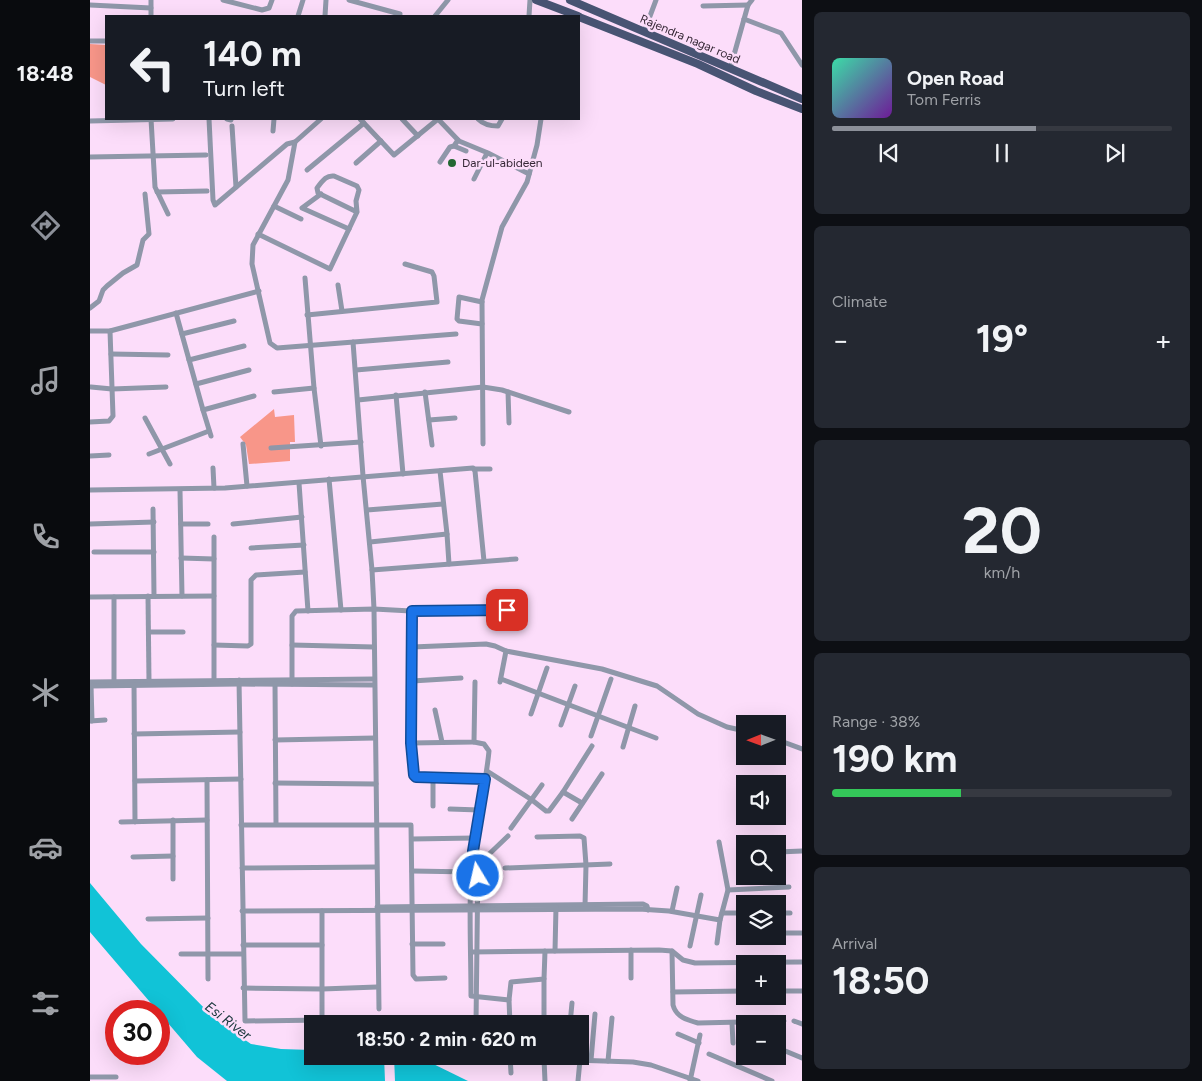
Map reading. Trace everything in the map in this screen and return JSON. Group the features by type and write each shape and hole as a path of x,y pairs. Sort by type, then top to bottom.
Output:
{"main road":[{"name":"Rajendra nagar road","path":"536,0 575,15"},
{"name":"Rajendra nagar road","path":"570,0 802,99"},
{"name":"Rajendra nagar road","path":"580,17 698,64 756,91 802,109"}],"street":[{"path":"118,0 118,6"},
{"path":"151,0 151,15"},
{"path":"223,0 262,10 269,8 272,0"},
{"path":"298,15 303,0"},
{"path":"325,15 326,0"},
{"path":"349,0 400,14"},
{"path":"436,15 448,0"},
{"path":"529,15 530,0"},
{"path":"644,32 656,0"},
{"path":"730,69 748,6 752,0"},
{"path":"90,5 151,8"},
{"path":"703,6 748,6"},
{"path":"744,19 781,33 802,65"},
{"path":"90,40 105,41"},
{"path":"90,122 116,120"},
{"path":"151,120 153,175 157,192 168,214"},
{"path":"209,120 213,200 215,205 287,144 295,142 320,120"},
{"path":"273,130 274,120"},
{"path":"403,120 418,136"},
{"path":"307,170 362,121 394,155 437,120"},
{"path":"439,120 458,140 529,174"},
{"path":"479,120 495,126 498,126 501,120"},
{"path":"483,444 480,305 502,227 527,182 541,120"},
{"path":"230,122 236,187"},
{"path":"440,162 450,147 454,146 458,140"},
{"path":"356,164 381,141"},
{"path":"295,142 288,180 253,246 252,264 270,343 276,348 456,334"},
{"path":"454,146 466,152"},
{"path":"474,179 487,153"},
{"path":"90,157 206,155"},
{"path":"258,234 330,269 357,212 356,201 359,190 357,186 330,175 325,178 317,188 317,191 357,212"},
{"path":"157,192 207,191"},
{"path":"90,308 99,301 103,290 107,286 137,265 143,240 149,234 144,194"},
{"path":"321,194 302,208 349,228"},
{"path":"274,206 301,218"},
{"path":"307,314 437,302 432,272 405,264"},
{"path":"305,278 321,446"},
{"path":"338,285 342,311"},
{"path":"90,331 110,331 259,291"},
{"path":"480,305 459,297 457,319 459,321 480,320"},
{"path":"149,454 210,433 176,313"},
{"path":"182,334 234,321"},
{"path":"90,422 108,421 113,416 110,331"},
{"path":"353,342 374,609 377,825 376,909 379,1009"},
{"path":"189,360 244,346"},
{"path":"111,354 168,355"},
{"path":"356,370 448,362"},
{"path":"196,384 249,370"},
{"path":"91,387 112,389 166,387"},
{"path":"358,400 483,387 508,392 569,412"},
{"path":"274,392 314,388"},
{"path":"425,392 432,446"},
{"path":"508,392 509,423"},
{"path":"396,395 403,474"},
{"path":"203,410 254,396"},
{"path":"146,418 170,464"},
{"path":"429,420 455,418"},
{"path":"271,448 361,442"},
{"path":"243,444 247,486"},
{"path":"90,456 109,455"},
{"path":"213,468 214,488"},
{"path":"475,469 484,561"},
{"path":"90,490 180,490 300,483 363,476 490,469"},
{"path":"440,471 449,564"},
{"path":"329,479 341,610"},
{"path":"300,483 308,611"},
{"path":"180,490 182,596"},
{"path":"367,510 443,504"},
{"path":"149,681 154,509"},
{"path":"233,524 302,517"},
{"path":"90,524 154,522"},
{"path":"181,524 208,524"},
{"path":"370,542 447,534"},
{"path":"214,537 214,680"},
{"path":"251,548 304,545"},
{"path":"94,552 154,552"},
{"path":"181,558 214,559"},
{"path":"372,570 516,559"},
{"path":"214,645 248,646 251,644 251,580 253,576 305,572"},
{"path":"90,597 214,596"},
{"path":"114,597 114,681"},
{"path":"292,682 293,613 296,611 374,609 412,611 507,610"},
{"path":"412,611 411,743 414,776 485,779"},
{"path":"149,632 183,632"},
{"path":"412,647 486,644 506,651 602,668 657,686 698,714 736,729"},
{"path":"292,645 374,647"},
{"path":"506,651 500,680 656,738"},
{"path":"531,714 547,668"},
{"path":"412,681 462,678"},
{"path":"591,736 611,679"},
{"path":"90,684 114,681 134,683 214,680 239,682"},
{"path":"239,682 244,1019 247,1022 320,1021 322,1019 322,911"},
{"path":"275,682 276,824"},
{"path":"90,684 374,682"},
{"path":"474,742 475,682"},
{"path":"134,683 136,822"},
{"path":"90,684 91,721 105,720"},
{"path":"561,725 575,686"},
{"path":"623,747 635,706"},
{"path":"435,710 442,742"},
{"path":"134,734 240,732"},
{"path":"275,740 375,738"},
{"path":"411,743 474,742 484,744 489,751 474,838 471,872 478,952 476,1015"},
{"path":"786,743 802,749"},
{"path":"487,771 546,811 549,811 564,792 592,746"},
{"path":"572,819 602,774"},
{"path":"432,806 433,778"},
{"path":"135,781 241,779"},
{"path":"207,780 208,979"},
{"path":"276,782 376,784"},
{"path":"511,828 542,785"},
{"path":"564,792 582,803"},
{"path":"450,809 480,810"},
{"path":"173,820 173,879"},
{"path":"120,822 207,820"},
{"path":"241,825 409,824 412,826 412,944 414,978 445,978"},
{"path":"474,853 484,859 508,836"},
{"path":"537,837 580,836 584,838 586,865 585,906"},
{"path":"412,839 474,838"},
{"path":"717,943 720,920 728,890 719,842"},
{"path":"786,852 802,851"},
{"path":"474,853 478,861 471,952 472,996 510,1000"},
{"path":"133,857 173,856"},
{"path":"505,868 610,864"},
{"path":"242,868 376,867"},
{"path":"412,871 471,872"},
{"path":"728,890 789,887"},
{"path":"672,911 677,888"},
{"path":"690,946 701,895"},
{"path":"242,911 585,906 672,911 720,920"},
{"path":"555,951 556,907"},
{"path":"722,913 736,913"},
{"path":"148,919 208,918"},
{"path":"786,933 802,933"},
{"path":"412,944 443,944"},
{"path":"243,945 322,945"},
{"path":"631,950 631,978"},
{"path":"544,1015 545,951"},
{"path":"471,952 672,951 690,962 736,963"},
{"path":"672,951 675,1010 680,1016 698,1023 736,1023"},
{"path":"180,954 243,954"},
{"path":"786,962 802,962"},
{"path":"510,1015 511,982 544,979"},
{"path":"244,988 322,989 377,987"},
{"path":"786,991 802,991"},
{"path":"673,992 736,992"},
{"path":"571,1015 572,1003"},
{"path":"594,1014 591,1060 651,1065 698,1081"},
{"path":"608,1061 612,1018"},
{"path":"794,1021 802,1024"},
{"path":"732,1023 733,1043"},
{"path":"678,1034 699,1043"},
{"path":"691,1080 700,1035"},
{"path":"786,1051 802,1058"},
{"path":"709,1054 772,1081"},
{"path":"511,1065 511,1073"},
{"path":"544,1065 545,1081"},
{"path":"578,1081 580,1065"},
{"path":"90,1077 116,1077"}],"shaded area":[{"path":"90,44 105,45 105,84 90,77"},
{"path":"274,409 275,417 294,415 295,442 290,442 290,461 249,464 246,445 240,437"}],"water":[{"path":"90,883 141,944 216,1020 251,1044 281,1049 304,1050 304,1065 384,1065 385,1081 227,1081 197,1057 170,1025 170,1000 148,1000 90,932"},
{"path":"394,1065 435,1065 468,1081 395,1081"}],"place":[{"name":"Dar-ul-abideen","path":"452,163"}],"route":[{"path":"478,876 478,861 473,851 485,779 416,777 414,775 411,743 412,611 507,610"}],"water label":[{"name":"Esi River","path":"228,1021"}]}
